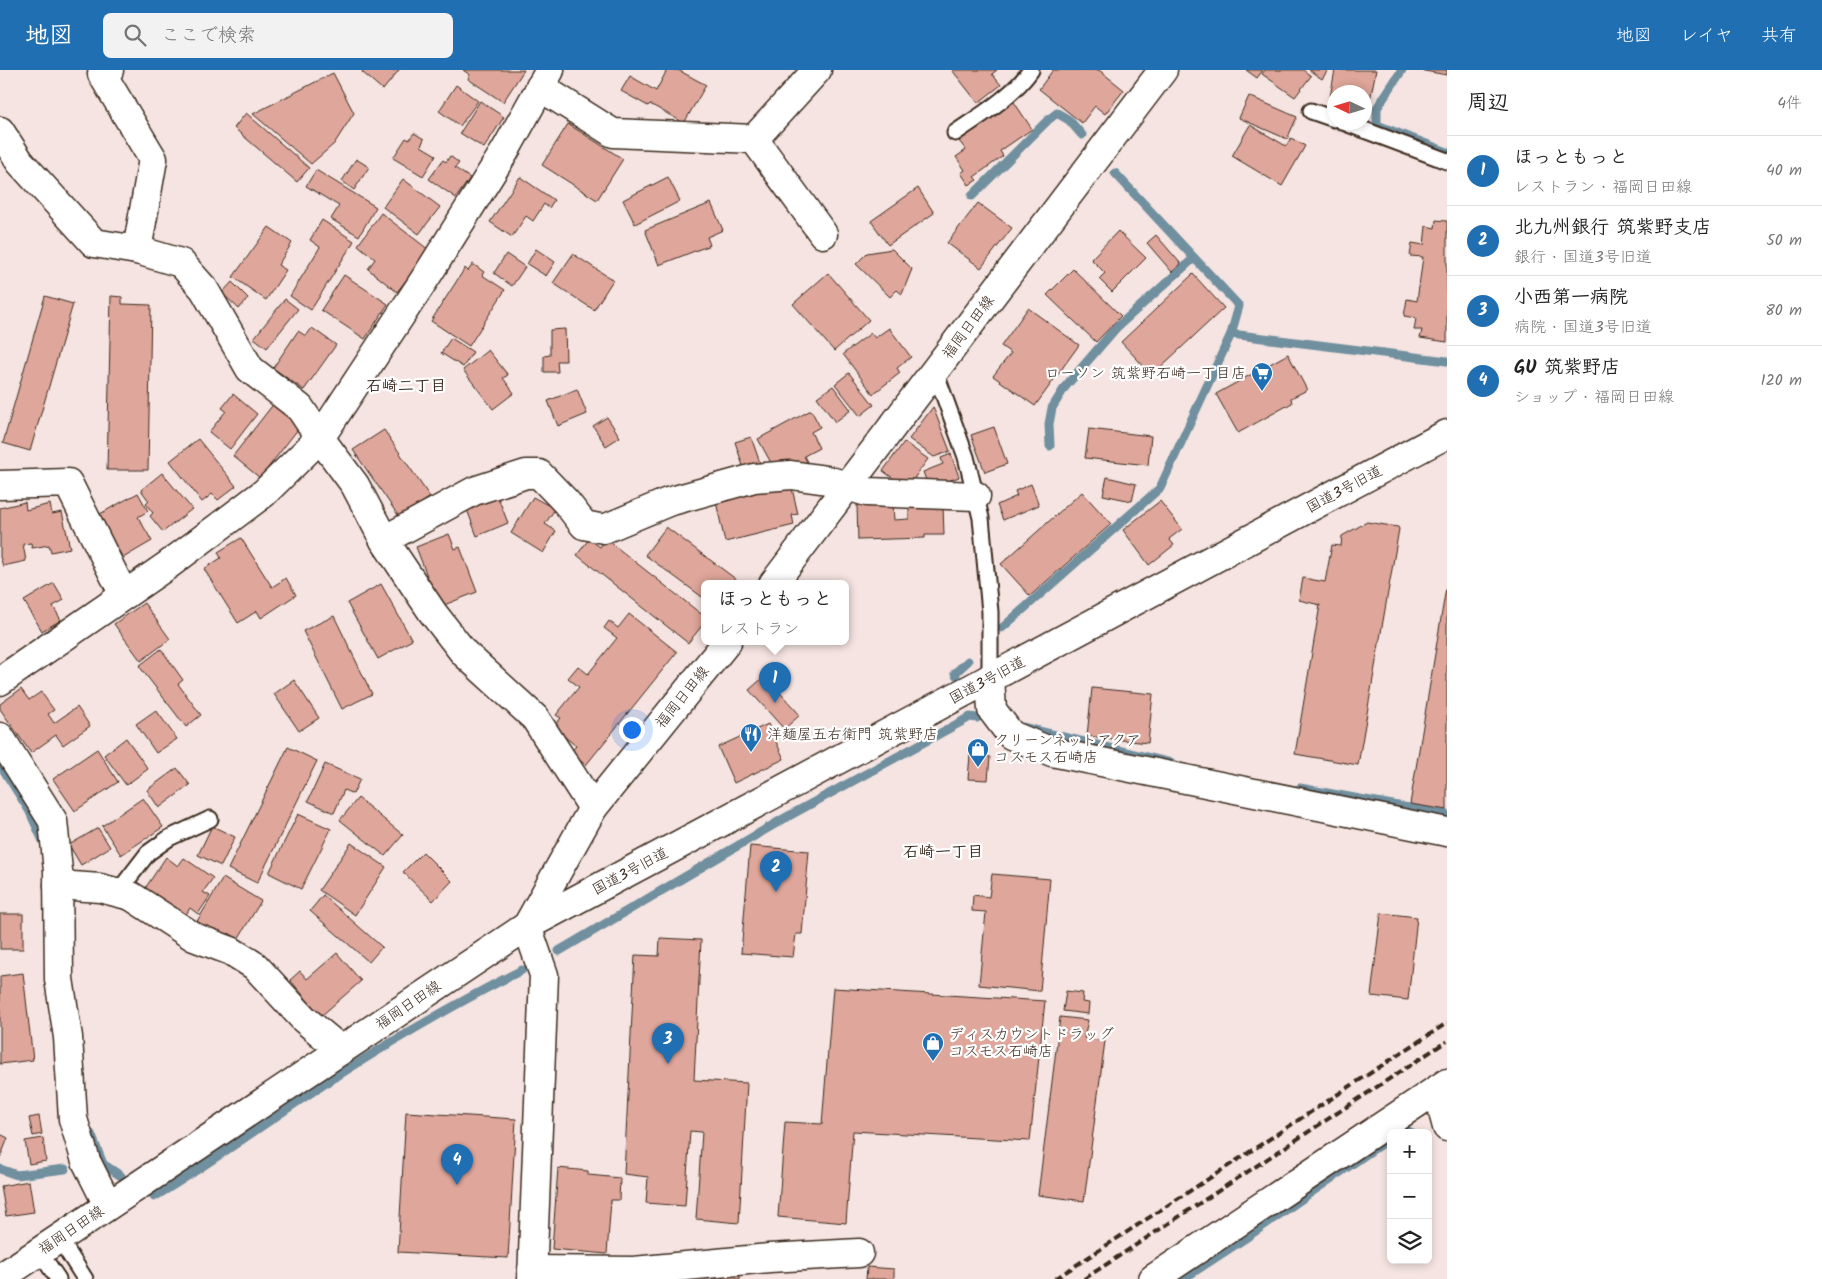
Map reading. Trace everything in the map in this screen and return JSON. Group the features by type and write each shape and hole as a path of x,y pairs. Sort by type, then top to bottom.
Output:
{"street":[{"path":"109,70 102,74 153,158 136,250"},
{"path":"0,681 124,595 264,493 320,438 505,152 545,79 613,134 754,139 817,70"},
{"name":"福岡日田線","path":"776,580 1163,70"},
{"path":"0,131 20,162 94,243 136,250 181,263 204,289 250,369 300,408 355,485 384,540 433,613 464,653 535,718 594,808"},
{"path":"754,139 823,234"},
{"name":"国道3号旧道","path":"527,926 1447,434"},
{"path":"384,540 474,491 526,474 539,474 566,502 584,525 604,529 668,502 754,478 791,475 827,480 867,492 976,496"},
{"path":"0,485 68,483 124,595"},
{"name":"福岡日田線","path":"0,1278 527,926 594,808 725,645"},
{"path":"990,678 992,710 1011,735 1052,752 1447,832"},
{"path":"0,738 53,821 58,885 59,979 68,1037 73,1119 86,1161 108,1205"},
{"path":"58,885 100,888 132,896 194,937 230,950 255,966 304,1019 341,1050"},
{"path":"527,926 544,975 532,1274 634,1271 769,1258 859,1253"},
{"path":"1154,1279 1442,1086 1447,1127"}],"lane":[{"path":"954,133 990,108 1025,79 1031,70"},
{"path":"1311,111 1327,117"},
{"path":"1364,130 1447,161"},
{"path":"935,371 966,457 981,518 990,612 990,678"},
{"path":"118,892 148,853 169,838 210,819"},
{"path":"49,1244 58,1279"},
{"path":"49,1244 85,1279"}],"building":[{"path":"363,70 399,70 383,90 362,72"},
{"path":"463,70 524,70 503,102 468,79 470,75"},
{"path":"667,70 678,70 706,85 684,123 650,104 648,106 621,91 630,76 656,91"},
{"path":"952,70 997,70 992,74 1001,85 978,103"},
{"path":"1053,70 1099,70 1124,90 1105,114 1095,106 1082,123 1039,89"},
{"path":"1246,70 1263,70 1257,78"},
{"path":"1265,70 1303,70 1311,76 1295,97 1262,74"},
{"path":"1309,70 1328,70 1322,79"},
{"path":"1335,70 1376,70 1372,90 1372,85 1332,85"},
{"path":"1419,70 1447,70 1447,75"},
{"path":"333,73 354,113 334,144 311,164 253,114"},
{"path":"456,85 478,101 460,126 439,111"},
{"path":"1249,96 1297,117 1287,139 1239,118"},
{"path":"480,101 504,117 484,148 460,133"},
{"path":"1014,102 1032,129 1000,151 1003,156 974,177 977,180 969,185 961,173 965,170 956,157 966,150 959,141"},
{"path":"246,113 309,168 297,182 234,128"},
{"path":"568,124 623,159 597,200 542,165"},
{"path":"1250,125 1286,146 1291,138 1305,146 1282,186 1232,156"},
{"path":"414,133 424,139 421,146 436,155 423,176 393,158 406,138 409,140"},
{"path":"450,156 459,163 455,168 470,178 456,198 429,179 443,160 446,162"},
{"path":"356,159 369,167 354,190 342,181"},
{"path":"316,170 376,207 359,236 331,219 339,206 306,186"},
{"path":"520,177 554,200 549,208 544,204 533,221 526,216 512,237 490,222"},
{"path":"668,177 680,201 635,224 623,200"},
{"path":"403,179 440,207 419,234 383,207"},
{"path":"918,188 934,213 888,245 871,221"},
{"path":"711,203 723,230 707,237 710,245 659,265 645,230"},
{"path":"978,203 1012,228 981,268 947,243"},
{"path":"381,213 429,250 397,292 368,269 375,259 358,245"},
{"path":"322,220 354,241 311,310 290,296 320,247 310,240"},
{"path":"1436,220 1447,221 1447,342 1420,338 1422,330 1414,330 1416,318 1404,316 1407,299 1417,301 1423,257 1410,256 1412,243 1424,245 1426,226 1435,228"},
{"path":"269,227 292,243 278,265 286,270 266,300 233,277"},
{"path":"1118,231 1146,258 1112,292 1099,279 1105,273 1091,259"},
{"path":"1156,235 1181,264 1172,272 1147,243"},
{"path":"536,249 555,262 546,276 527,264"},
{"path":"892,249 912,269 902,294 897,290 890,297 856,264 867,253"},
{"path":"506,254 525,267 512,286 494,273"},
{"path":"573,254 613,280 594,310 553,283"},
{"path":"473,264 484,272 482,275 505,290 469,346 431,321 465,268 468,271"},
{"path":"1073,269 1121,316 1096,342 1047,295"},
{"path":"828,273 869,320 834,351 793,304"},
{"path":"1193,274 1224,308 1152,375 1121,342"},
{"path":"344,275 388,304 365,339 321,310"},
{"path":"232,282 248,298 239,309 222,293"},
{"path":"45,296 73,304 30,451 3,443"},
{"path":"111,296 122,297 122,304 151,305 148,470 107,470"},
{"path":"285,299 298,309 267,348 254,338"},
{"path":"1028,308 1079,345 1035,406 993,376 1011,353 1001,346"},
{"path":"312,328 336,345 304,390 273,368 298,331 306,336"},
{"path":"889,328 911,357 897,368 900,373 873,394 843,354 871,333 875,338"},
{"path":"565,329 566,361 557,361 558,372 544,372 544,356 550,355 550,330"},
{"path":"451,338 473,352 463,367 441,353"},
{"path":"488,350 508,375 503,378 514,393 493,409 463,370"},
{"name":"ローソン 筑紫野石崎一丁目店","path":"1288,354 1307,390 1291,398 1292,403 1238,433 1216,394"},
{"path":"849,373 874,405 860,416 835,384"},
{"path":"833,386 851,410 835,422 817,397"},
{"path":"577,389 587,414 558,426 548,401"},
{"path":"233,394 257,414 230,449 209,432 226,411 222,408"},
{"path":"275,402 302,424 260,478 233,456"},
{"path":"933,407 950,451 934,457 909,439"},
{"path":"811,410 820,427 811,432 819,448 804,456 807,462 794,468 791,461 775,470 758,439"},
{"path":"607,417 620,437 606,446 593,426"},
{"path":"994,427 1007,464 985,472 971,435"},
{"path":"1089,429 1151,436 1148,465 1085,458"},
{"path":"384,430 430,497 400,518 353,450"},
{"path":"751,437 760,463 744,469 735,442"},
{"path":"198,439 236,486 218,500 212,494 202,502 170,461"},
{"path":"904,442 928,459 907,488 883,471"},
{"path":"951,454 959,477 929,488 923,472 943,464 941,458"},
{"path":"162,473 192,509 163,532 150,516 153,513 146,504 149,501 141,490"},
{"path":"1107,477 1136,484 1132,501 1103,495"},
{"path":"791,484 798,514 792,515 794,525 725,542 716,502"},
{"path":"1031,484 1039,505 1003,520 997,505 1017,496 1015,491"},
{"path":"1082,492 1111,524 1030,596 1001,564"},
{"path":"138,493 148,511 138,517 152,541 123,558 98,515"},
{"path":"497,495 508,523 477,536 466,507"},
{"path":"533,497 555,509 545,524 556,531 543,553 511,533"},
{"path":"1160,501 1182,529 1169,539 1174,545 1149,565 1123,530"},
{"path":"25,502 26,510 50,504 52,514 62,512 70,548 51,552 49,545 32,548 31,543 23,544 26,561 3,566 0,557 0,508"},
{"path":"893,504 894,520 909,519 909,507 943,506 944,535 925,535 925,538 858,540 857,505"},
{"path":"1367,522 1398,527 1399,529 1358,765 1295,754 1320,605 1299,600 1303,578 1325,582 1332,545 1341,546 1342,536"},
{"path":"666,527 737,580 701,580 701,596 645,555"},
{"path":"449,534 455,549 460,547 477,592 439,607 416,547"},
{"path":"241,538 272,587 286,578 296,595 261,618 257,611 238,623 204,569 221,558 218,552"},
{"path":"589,539 600,547 606,539 701,614 701,627 688,643 577,555"},
{"path":"54,583 64,600 53,606 61,620 42,631 24,601"},
{"path":"381,584 412,640 378,659 347,603"},
{"path":"1447,588 1447,810 1410,804"},
{"path":"144,603 170,639 141,661 114,624"},
{"path":"629,614 677,652 586,765 570,753 576,746 553,727 561,718 556,715 579,687 568,678 578,666 588,674 617,638 604,628 609,621 618,628"},
{"path":"334,616 372,694 342,709 303,631"},
{"path":"161,649 183,680 178,684 201,715 186,727 139,666"},
{"path":"765,676 800,715 784,729 749,690"},
{"path":"294,680 319,718 299,731 274,694"},
{"path":"1092,688 1153,694 1148,743 1087,736"},
{"path":"21,689 29,700 41,692 54,710 48,714 54,723 77,707 90,726 63,745 56,735 31,753 0,709 0,704"},
{"path":"156,710 177,739 156,753 136,724"},
{"name":"洋麺屋五右衛門 筑紫野店","path":"768,724 784,759 734,783 718,747"},
{"path":"126,738 148,769 126,785 104,755"},
{"path":"288,747 317,761 257,883 228,869"},
{"path":"97,749 118,782 75,811 53,779"},
{"path":"970,755 990,757 988,780 968,779"},
{"path":"325,764 360,779 353,794 344,790 334,813 308,801"},
{"path":"177,768 190,785 159,808 147,790"},
{"path":"143,798 163,827 121,855 102,826"},
{"path":"358,798 403,835 385,856 340,820"},
{"path":"298,814 331,829 301,889 269,873"},
{"path":"212,826 235,837 221,866 198,855"},
{"path":"98,828 110,847 81,865 69,845"},
{"path":"351,843 386,867 355,915 319,890"},
{"path":"750,846 809,851 802,934 796,934 793,957 741,953"},
{"path":"423,852 452,881 433,901 403,872"},
{"path":"166,857 178,866 184,858 213,878 203,892 210,896 198,914 190,908 184,918 144,890"},
{"path":"992,874 1050,879 1040,991 979,985 986,912 972,911 973,895 989,897"},
{"path":"223,878 261,901 238,939 229,933 224,940 196,923"},
{"path":"323,895 382,947 369,962 310,911"},
{"path":"1381,913 1417,917 1408,1000 1371,996"},
{"path":"0,914 23,914 23,949 0,949"},
{"path":"660,938 701,940 694,1080 747,1083 739,1223 696,1219 702,1132 690,1131 685,1206 646,1203 648,1177 624,1174 635,955 659,956"},
{"path":"337,953 361,981 321,1016 290,980 300,971 307,979"},
{"path":"23,973 33,1060 0,1064 0,976"},
{"name":"ディスカウントドラッグ コスモス石崎店","path":"833,988 1045,1001 1030,1141 853,1131 846,1223 778,1217 785,1122 822,1124"},
{"path":"1066,991 1083,993 1082,1002 1089,1003 1088,1014 1063,1011"},
{"path":"1060,1017 1088,1020 1084,1038 1105,1041 1084,1201 1038,1195"},
{"path":"406,1112 516,1119 508,1258 398,1252"},
{"path":"39,1116 42,1134 33,1136 29,1118"},
{"path":"0,1134 8,1138 0,1158"},
{"path":"43,1138 46,1161 29,1164 25,1141"},
{"path":"558,1168 588,1171 588,1175 620,1178 619,1200 611,1200 607,1254 552,1249"},
{"path":"29,1181 34,1212 6,1216 1,1186"},
{"path":"867,1267 894,1269 894,1279 866,1279"},
{"path":"740,1272 740,1279 704,1279 705,1276"}],"waterway":[{"path":"1402,70 1377,108 1377,125 1447,152"},
{"path":"972,196 1057,113 1069,120 1082,135"},
{"path":"1002,628 1160,488 1231,334 1239,306 1115,173"},
{"path":"1050,446 1049,424 1052,408 1065,387 1116,328 1194,258"},
{"path":"1231,334 1447,361"},
{"path":"956,675 955,673 968,661"},
{"path":"559,951 785,818 970,717 977,718"},
{"path":"1023,727 1172,763"},
{"path":"0,764 29,810 43,841"},
{"path":"1300,788 1447,815"},
{"path":"154,1197 363,1059 442,1013 522,970"},
{"path":"91,1134 103,1164"},
{"path":"1183,1279 1387,1140"},
{"path":"101,1164 121,1176"},
{"path":"0,1169 17,1175 65,1169"}],"railway":[{"path":"1055,1279 1447,1023"},
{"path":"1084,1279 1447,1041"}],"place":[{"name":"ローソン 筑紫野石崎一丁目店","path":"1262,392"},
{"name":"ほっともっと","path":"775,703"},
{"name":"洋麺屋五右衛門 筑紫野店","path":"751,753"},
{"name":"クリーンネットアクア コスモス石崎店","path":"978,768"},
{"name":"北九州銀行 筑紫野支店","path":"776,892"},
{"name":"ディスカウントドラッグ コスモス石崎店","path":"933,1062"},
{"name":"小西第一病院","path":"668,1064"},
{"name":"GU 筑紫野店","path":"457,1185"}],"district":[{"name":"石崎二丁目","path":"406,385"},
{"name":"石崎一丁目","path":"943,851"}]}
